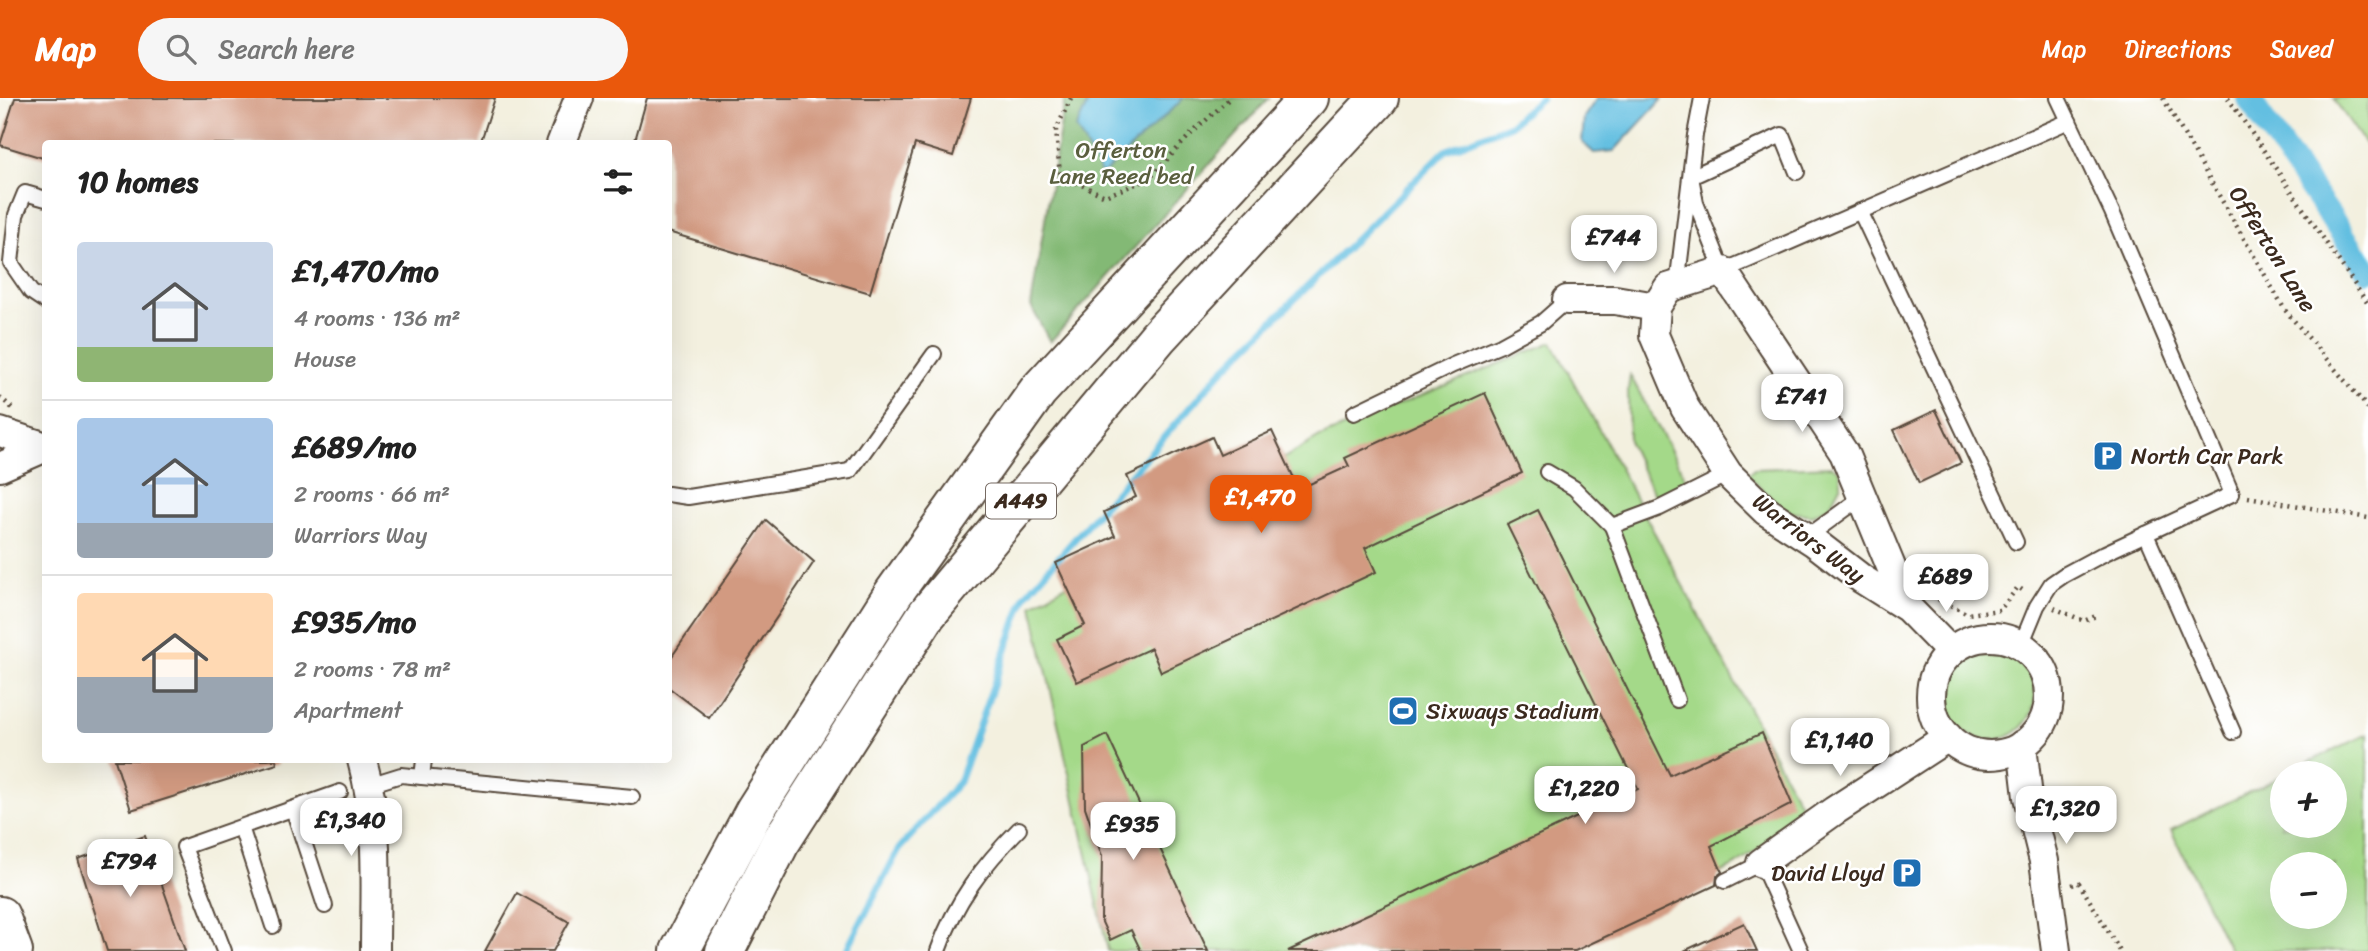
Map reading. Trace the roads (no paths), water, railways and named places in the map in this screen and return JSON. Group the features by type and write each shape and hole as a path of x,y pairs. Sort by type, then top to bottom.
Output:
{"main road":[{"name":"A449","path":"680,951 755,810 893,594 1038,391 1309,98"},
{"name":"A449","path":"725,951 780,843 927,614 1158,337 1379,98"},
{"path":"0,916 13,951"}],"street":[{"path":"563,140 579,98"},
{"path":"1567,300 1615,300 1656,307 1668,288 1723,271"},
{"name":"Warriors Way","path":"1723,271 1844,453 1862,497 1951,652"},
{"name":"Warriors Way","path":"1656,307 1654,335 1659,348 1685,408 1728,474 1766,511 1807,537 1862,579 1920,602"},
{"path":"0,432 42,446"},
{"path":"0,467 42,449"},
{"path":"1993,637 2008,639 2021,645 2036,659 2046,676 2049,695 2046,715 2037,732 2022,746 1992,755 1968,750 1948,737 1934,714 1931,701 1935,674 1951,652 1970,640 1993,637"},
{"path":"1761,863 1833,811 1948,737"},
{"path":"2022,746 2028,797 2044,861 2056,951"},
{"path":"365,772 376,836 375,951"}],"lane":[{"path":"1677,286 1702,98"},
{"path":"2021,645 2040,601 2051,584 2146,534 2232,494 2112,212 2058,98"},
{"path":"1691,177 1696,203 1723,271 2069,121"},
{"path":"1691,177 1782,135 1797,172"},
{"path":"42,198 25,193 16,215 11,263 31,292 42,299"},
{"path":"1860,211 2017,542"},
{"path":"1354,413 1501,345 1541,323 1567,300"},
{"path":"672,495 688,497 850,471 934,354"},
{"path":"1547,472 1574,488 1612,526 1677,700"},
{"path":"1612,526 1660,508 1728,474"},
{"path":"1807,537 1862,497"},
{"path":"2146,534 2233,732"},
{"path":"422,777 424,763"},
{"path":"365,772 632,797"},
{"path":"224,951 184,847 340,792"},
{"path":"293,809 325,906"},
{"path":"241,827 273,926"},
{"path":"938,951 965,891 990,857 1019,829"},
{"path":"1725,881 1761,863 1801,951"}],"water":[{"path":"1090,98 1184,98 1102,175 1076,128"},
{"path":"1597,98 1663,98 1614,151 1594,153 1582,142 1584,117"}],"waterway":[{"path":"846,951 899,849 959,782 1025,596 1220,373 1445,151 1510,125 1541,98"},
{"path":"2248,98 2368,271"}],"place":[{"name":"North Car Park","path":"2108,456"},
{"name":"Sixways Stadium","path":"1403,711"},
{"name":"David Lloyd","path":"1907,873"}],"park label":[{"name":"Offerton Lane Reed bed","path":"1121,163"}]}
